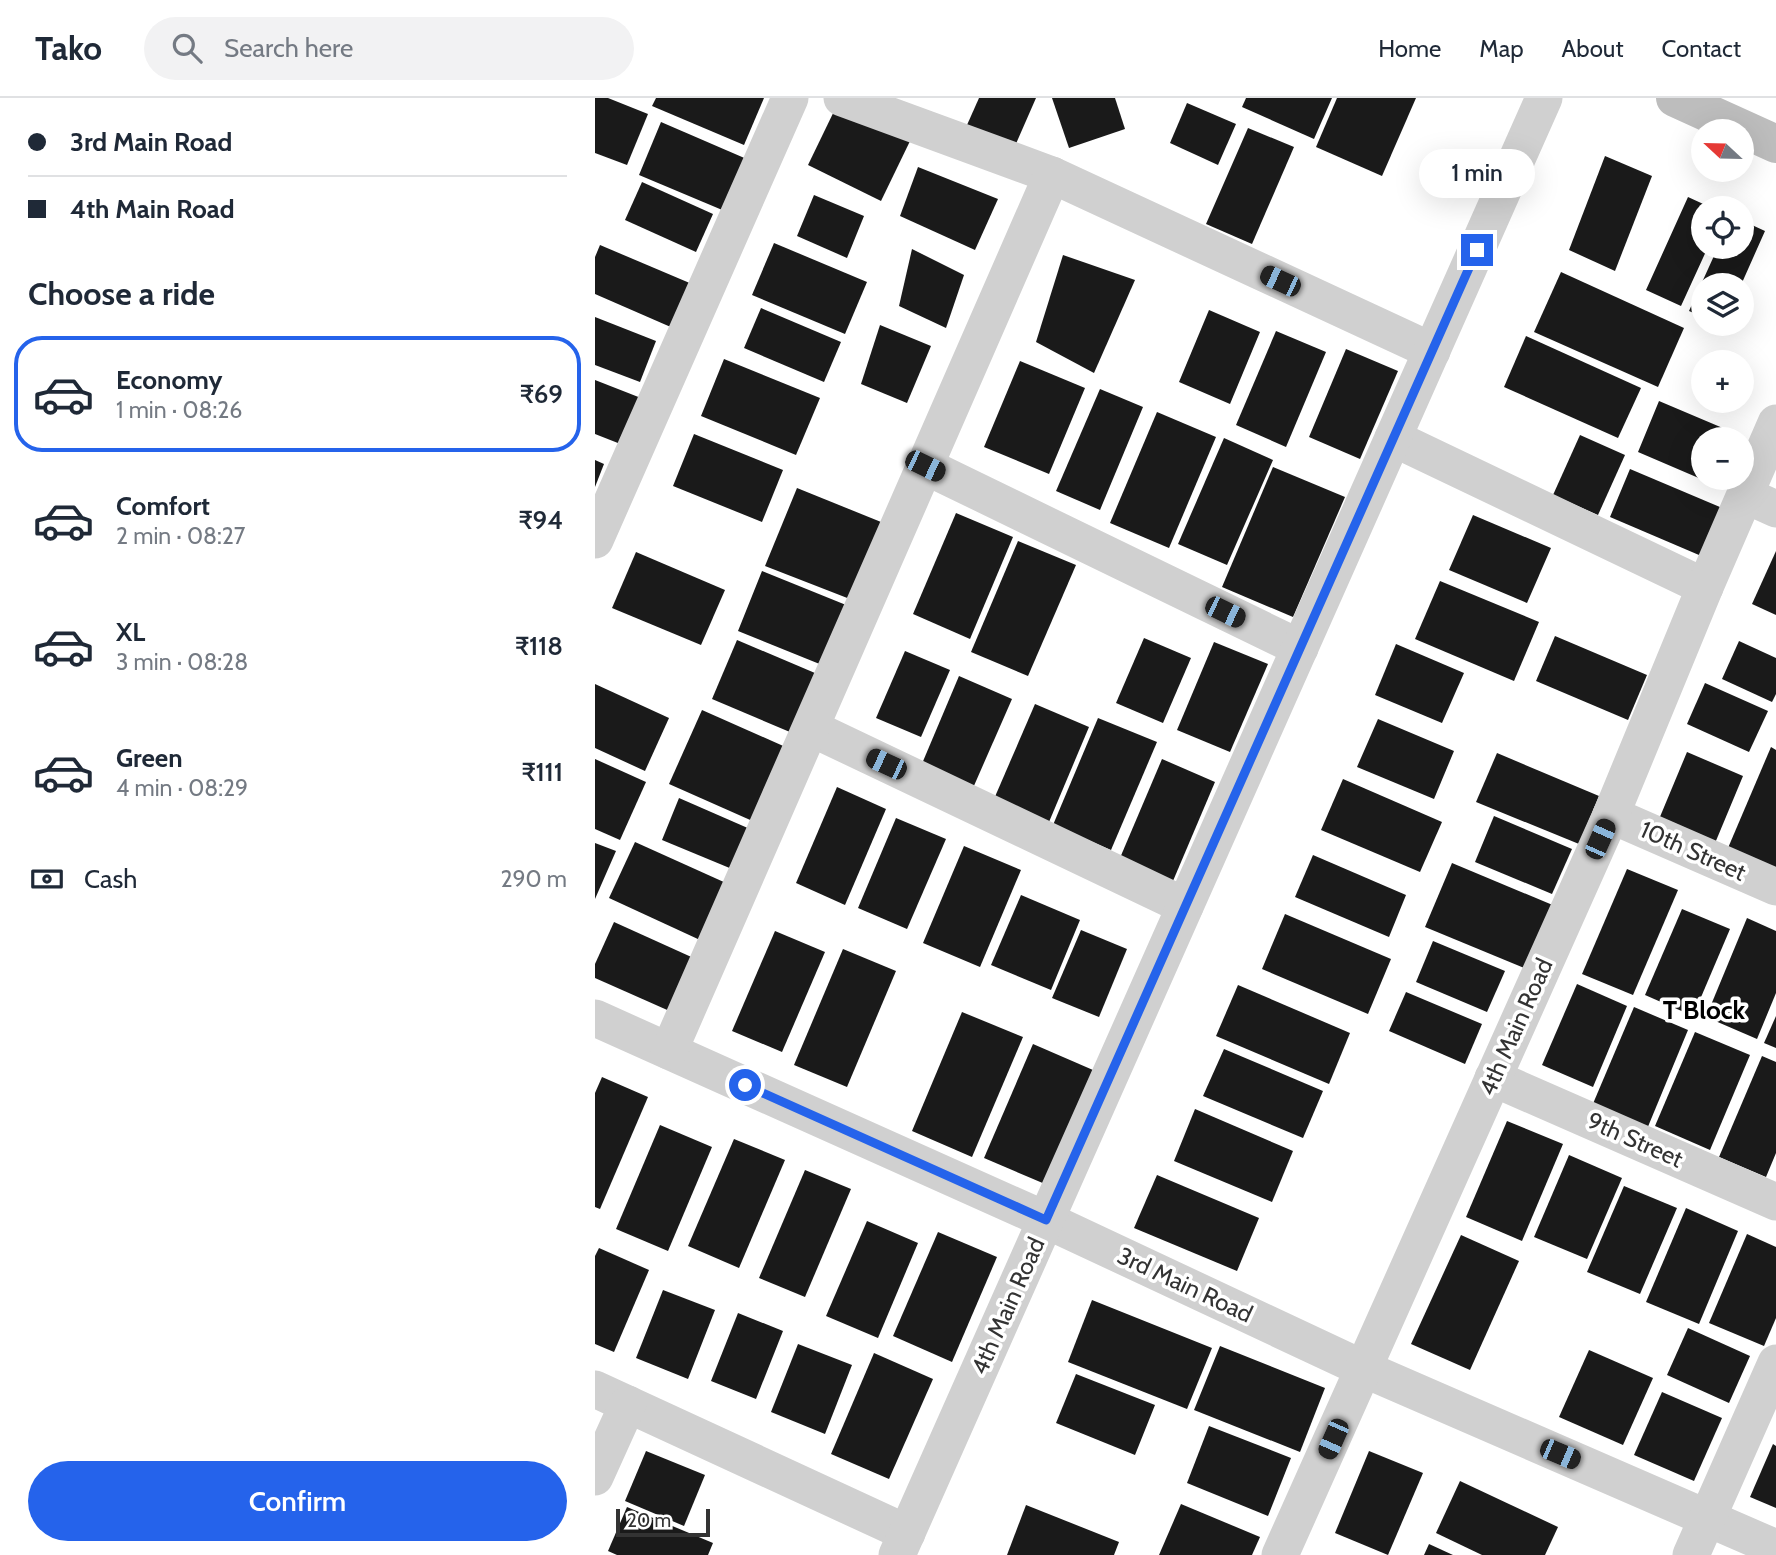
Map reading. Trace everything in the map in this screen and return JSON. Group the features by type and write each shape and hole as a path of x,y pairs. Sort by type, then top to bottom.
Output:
{"main road":[{"path":"1675,98 1776,144"}],"street":[{"path":"595,540 790,98"},
{"path":"842,98 1052,175 1432,351"},
{"name":"4th Main Road","path":"902,1544 1544,98"},
{"path":"669,1051 1052,175"},
{"name":"4th Main Road","path":"1280,1555 1611,815 1705,587 1761,502 1776,424"},
{"path":"1393,438 1705,587"},
{"path":"925,466 1300,648"},
{"path":"811,728 1185,906"},
{"name":"10th Street","path":"1611,815 1776,887"},
{"name":"3rd Main Road","path":"595,1018 1046,1220 1364,1369 1776,1549"},
{"name":"9th Street","path":"1493,1078 1776,1202"},
{"path":"1691,1555 1776,1363"},
{"path":"595,1389 902,1544"},
{"path":"595,1477 628,1404"}],"building":[{"path":"595,98 608,98 648,114 627,165 595,153"},
{"path":"656,98 764,98 744,145 652,106"},
{"path":"979,98 1036,98 1015,146 967,125"},
{"path":"1052,98 1115,98 1125,129 1069,148"},
{"path":"1246,98 1332,98 1314,139 1242,107"},
{"path":"1337,98 1416,98 1382,176 1316,147"},
{"path":"838,103 911,139 881,201 808,165"},
{"path":"1187,103 1236,124 1218,165 1170,143"},
{"path":"661,122 749,160 727,212 639,175"},
{"path":"1248,128 1294,147 1252,244 1206,224"},
{"path":"1605,156 1652,176 1615,271 1569,250"},
{"path":"918,167 998,199 975,250 900,216"},
{"path":"642,182 713,214 696,252 625,220"},
{"path":"814,195 864,216 847,258 797,236"},
{"path":"1688,197 1691,198 1691,259 1703,259 1696,273 1691,273 1691,284 1681,306 1646,290"},
{"path":"1754,226 1765,231 1754,256"},
{"path":"774,243 867,282 845,334 752,295"},
{"path":"600,245 692,284 673,328 595,294 595,257"},
{"path":"912,249 964,275 946,328 899,306"},
{"path":"1063,255 1135,280 1094,373 1036,342"},
{"path":"1713,259 1753,259 1746,273 1706,273"},
{"path":"1561,272 1684,328 1658,387 1534,332"},
{"path":"761,308 841,342 824,382 744,348"},
{"path":"1209,310 1260,332 1230,404 1179,382"},
{"path":"595,317 656,341 640,382 595,365"},
{"path":"880,325 931,346 907,403 861,384"},
{"path":"1276,331 1326,352 1286,447 1236,425"},
{"path":"1526,336 1641,388 1618,438 1504,387"},
{"path":"1346,349 1398,371 1360,459 1309,437"},
{"path":"724,359 820,398 796,455 701,416"},
{"path":"1020,361 1085,388 1049,474 984,447"},
{"path":"595,380 641,398 623,445 595,434"},
{"path":"1100,389 1143,407 1100,510 1056,491"},
{"path":"1659,401 1720,427 1691,427 1691,475 1638,452"},
{"path":"1157,412 1216,437 1169,548 1110,523"},
{"path":"694,434 783,470 762,522 673,486"},
{"path":"1580,435 1625,455 1598,515 1553,495"},
{"path":"1224,438 1273,460 1227,565 1178,544"},
{"path":"595,460 604,464 595,487"},
{"path":"1273,467 1345,497 1293,617 1222,587"},
{"path":"1630,469 1727,510 1706,558 1610,517"},
{"path":"797,488 886,524 855,601 765,566"},
{"path":"956,513 1013,537 970,639 913,614"},
{"path":"1473,515 1551,548 1527,603 1449,570"},
{"path":"1018,541 1076,565 1028,676 971,652"},
{"path":"1776,551 1776,615 1752,604"},
{"path":"636,552 725,590 701,645 612,608"},
{"path":"762,571 851,607 827,667 738,631"},
{"path":"1440,581 1539,622 1514,681 1415,639"},
{"path":"1555,636 1647,675 1628,720 1536,681"},
{"path":"1144,638 1191,658 1163,723 1116,703"},
{"path":"737,640 822,676 797,735 712,699"},
{"path":"1739,641 1776,658 1776,694 1772,702 1722,679"},
{"path":"1214,642 1268,664 1230,752 1177,730"},
{"path":"1396,644 1464,673 1442,723 1375,695"},
{"path":"905,651 950,670 921,737 876,718"},
{"path":"959,676 1012,699 973,788 921,766"},
{"path":"1705,683 1768,711 1749,752 1687,724"},
{"path":"595,684 669,718 645,771 595,748"},
{"path":"1035,704 1089,727 1049,822 994,799"},
{"path":"702,710 790,749 757,823 669,784"},
{"path":"1098,718 1157,742 1111,850 1053,825"},
{"path":"1378,719 1454,751 1434,799 1357,767"},
{"path":"1771,747 1776,750 1776,877 1725,855"},
{"path":"1687,752 1743,776 1713,848 1657,824"},
{"path":"1497,753 1599,796 1579,844 1476,802"},
{"path":"595,759 646,782 620,840 595,829"},
{"path":"1162,759 1215,782 1170,888 1117,865"},
{"path":"1343,779 1442,822 1420,872 1321,830"},
{"path":"837,787 886,809 845,905 796,883"},
{"path":"679,798 750,829 732,869 662,840"},
{"path":"1494,816 1572,849 1552,894 1475,862"},
{"path":"896,818 946,839 907,929 858,908"},
{"path":"635,842 726,883 700,940 609,898"},
{"path":"595,843 616,851 595,899"},
{"path":"964,846 1021,870 980,967 923,943"},
{"path":"1313,855 1406,895 1389,937 1295,897"},
{"path":"1452,863 1555,906 1529,970 1425,927"},
{"path":"1627,869 1678,890 1633,995 1582,974"},
{"path":"1021,895 1080,920 1051,990 991,965"},
{"path":"1682,909 1730,929 1693,1016 1645,995"},
{"path":"1285,914 1391,959 1368,1014 1262,969"},
{"path":"1747,918 1776,931 1776,993 1757,1039 1706,1017"},
{"path":"614,922 698,960 674,1013 595,978 595,964"},
{"path":"1081,930 1127,949 1099,1017 1052,998"},
{"path":"775,931 825,952 782,1052 732,1031"},
{"path":"1433,941 1505,971 1487,1012 1416,982"},
{"path":"843,949 896,971 847,1087 794,1065"},
{"path":"1577,984 1627,1006 1593,1087 1542,1065"},
{"path":"1238,985 1350,1033 1329,1084 1216,1036"},
{"path":"1406,992 1482,1024 1465,1064 1389,1031"},
{"path":"1634,1007 1688,1030 1647,1129 1592,1106"},
{"path":"962,1012 1023,1037 972,1157 912,1131"},
{"path":"1776,1016 1776,1048 1764,1043"},
{"path":"1695,1032 1750,1055 1710,1150 1655,1126"},
{"path":"1033,1044 1093,1070 1045,1184 984,1158"},
{"path":"1224,1049 1323,1091 1303,1138 1203,1096"},
{"path":"1762,1056 1776,1062 1776,1153 1766,1177 1719,1157"},
{"path":"602,1077 648,1097 600,1209 595,1207 595,1093"},
{"path":"1195,1109 1293,1151 1272,1202 1174,1161"},
{"path":"1507,1121 1563,1144 1522,1241 1466,1217"},
{"path":"660,1125 712,1147 668,1251 616,1229"},
{"path":"734,1139 785,1160 739,1268 688,1246"},
{"path":"1569,1155 1622,1178 1587,1259 1534,1237"},
{"path":"805,1170 851,1189 805,1297 759,1278"},
{"path":"1157,1175 1259,1218 1237,1271 1134,1228"},
{"path":"1624,1186 1677,1208 1640,1294 1587,1272"},
{"path":"1686,1208 1738,1231 1699,1324 1646,1302"},
{"path":"867,1221 918,1243 878,1338 826,1316"},
{"path":"938,1232 997,1257 952,1362 893,1336"},
{"path":"1747,1234 1776,1247 1776,1318 1764,1346 1709,1323"},
{"path":"1461,1235 1519,1261 1470,1370 1411,1344"},
{"path":"599,1248 649,1270 614,1352 595,1344 595,1256"},
{"path":"663,1290 715,1310 688,1379 636,1358"},
{"path":"1092,1300 1212,1348 1187,1409 1068,1362"},
{"path":"738,1313 783,1331 756,1399 711,1381"},
{"path":"1688,1328 1750,1356 1729,1403 1667,1375"},
{"path":"798,1344 852,1365 825,1434 771,1412"},
{"path":"1220,1346 1325,1388 1300,1452 1194,1410"},
{"path":"1589,1350 1653,1378 1623,1445 1559,1417"},
{"path":"874,1353 933,1379 889,1479 831,1454"},
{"path":"1076,1374 1155,1405 1135,1455 1056,1423"},
{"path":"1662,1392 1722,1418 1694,1481 1634,1455"},
{"path":"1209,1426 1291,1458 1268,1516 1187,1483"},
{"path":"1773,1444 1776,1446 1776,1508 1750,1497"},
{"path":"646,1451 705,1475 684,1526 625,1501"},
{"path":"1369,1451 1423,1473 1388,1555 1335,1533"},
{"path":"1460,1481 1558,1527 1545,1555 1482,1555 1436,1533"},
{"path":"1181,1504 1260,1537 1252,1555 1159,1555"},
{"path":"1026,1505 1119,1542 1114,1555 1007,1555"},
{"path":"627,1507 713,1543 708,1555 617,1555 608,1551"},
{"path":"1429,1544 1453,1555 1424,1555"}],"district":[{"name":"T Block","path":"1704,1010"}],"route":[{"path":"745,1085 1046,1220 1477,250"}]}
